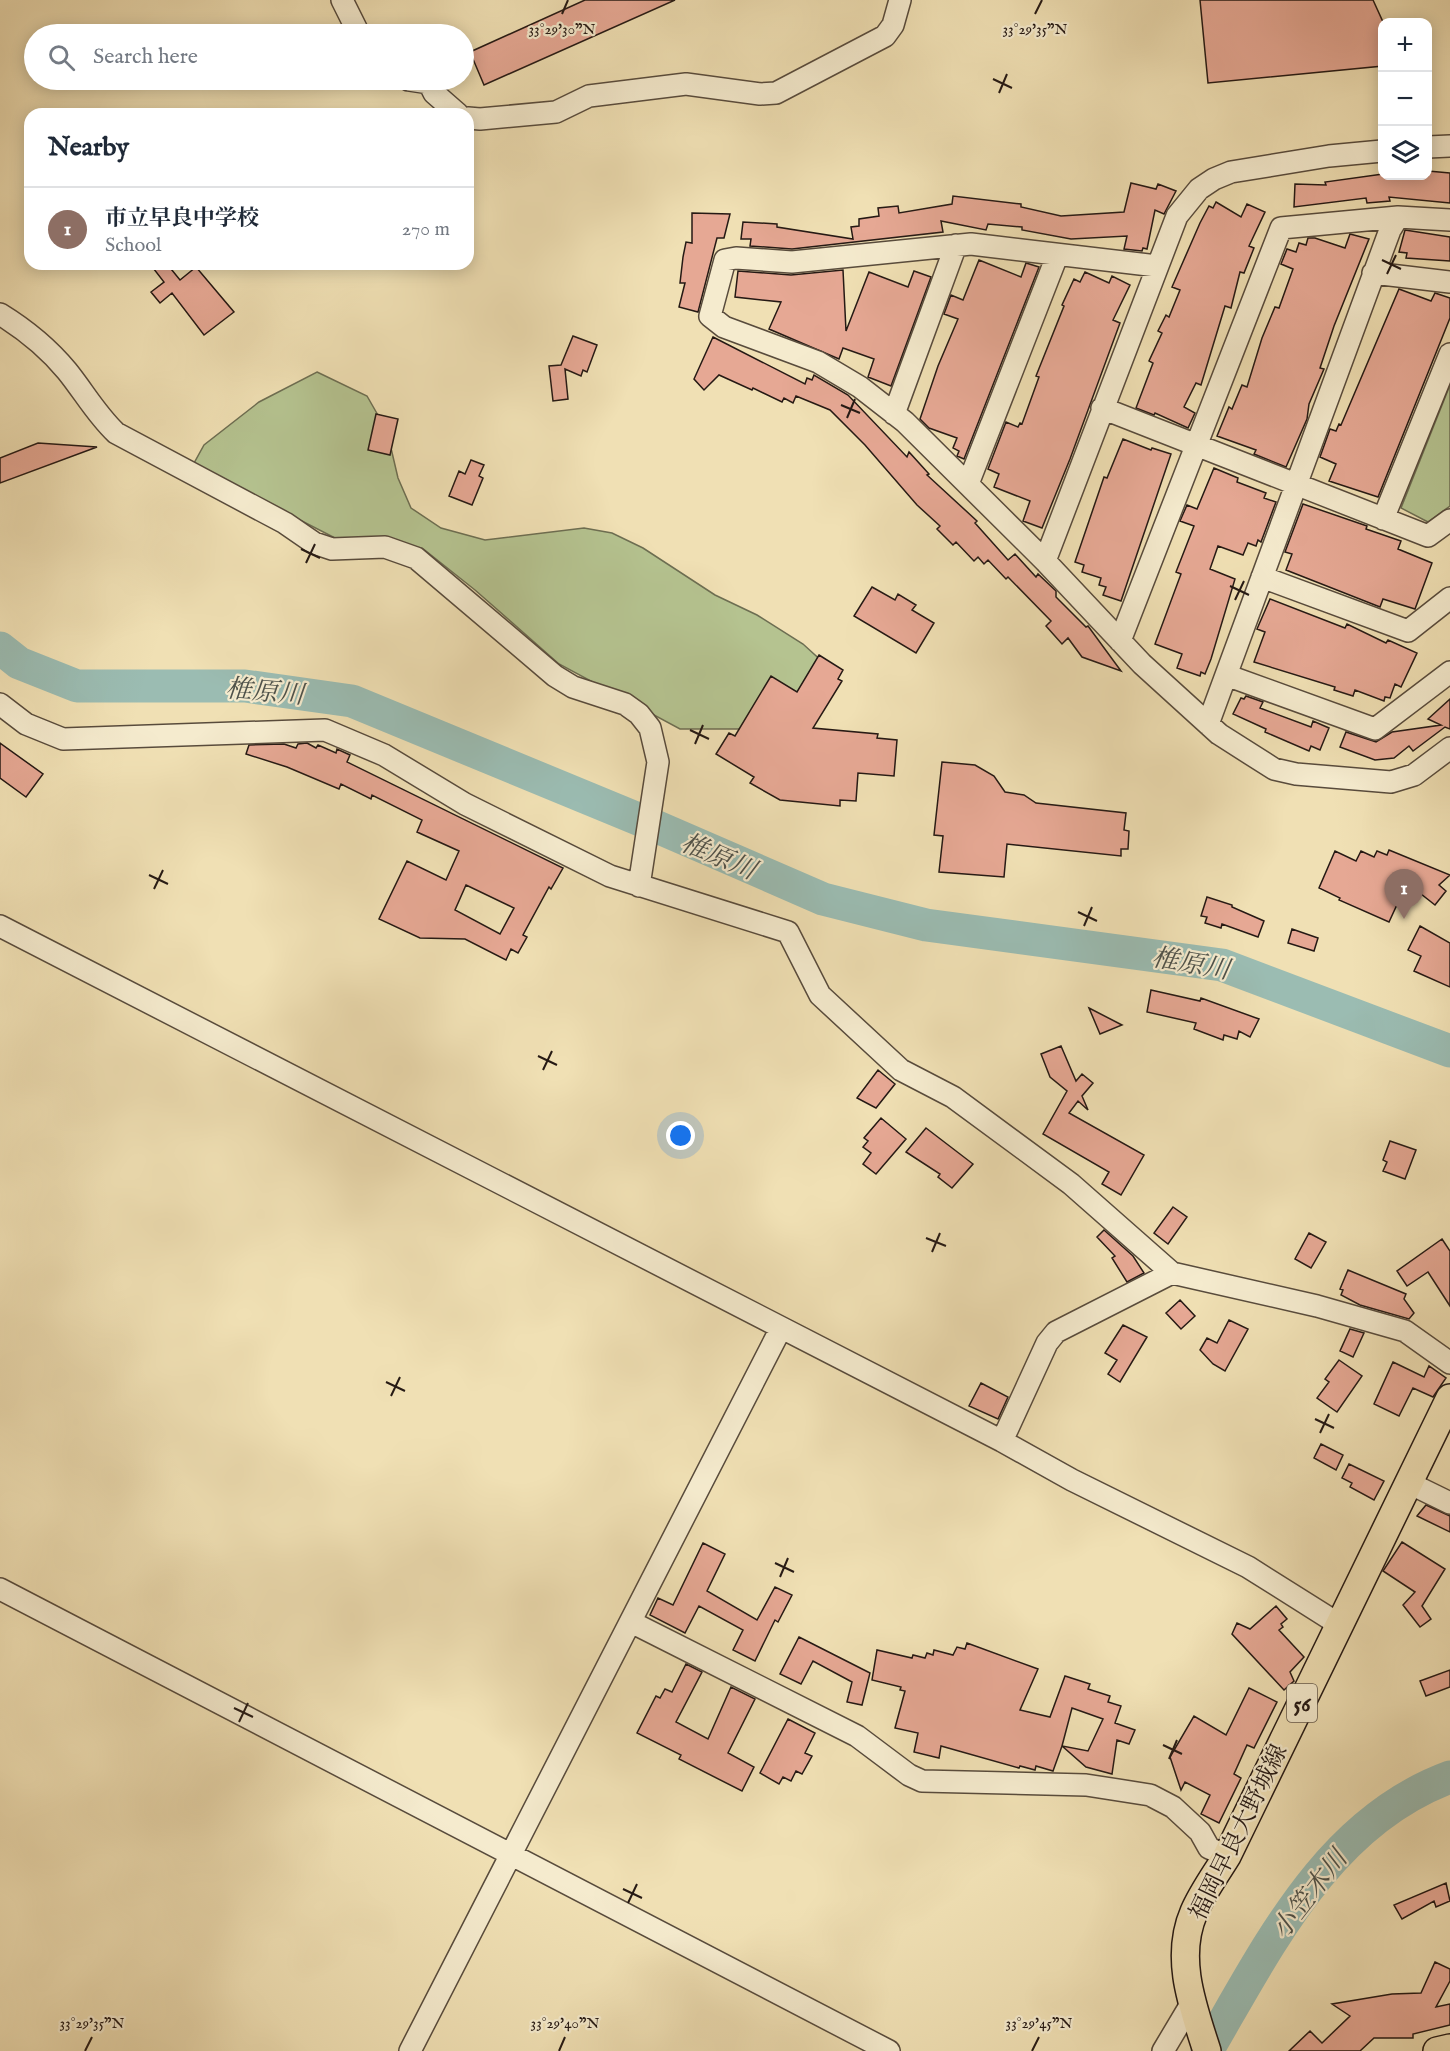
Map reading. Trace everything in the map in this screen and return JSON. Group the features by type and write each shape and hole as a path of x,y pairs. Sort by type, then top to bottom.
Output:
{"main road":[{"name":"福岡早良大野城線","path":"1193,2009 1185,1975 1187,1944 1193,1913 1227,1856 1450,1398"},
{"name":"56","path":"1193,2009 1207,2051"},
{"path":"1437,2051 1450,2048"}],"street":[{"path":"342,0 354,24"},
{"path":"474,118 556,112 589,96 686,84 760,94 776,93 885,36 893,25 900,0"},
{"path":"432,90 451,108"},
{"path":"1432,147 1450,146"},
{"path":"1045,561 1157,266 1177,216 1186,201 1214,179 1231,172 1318,157 1378,151"},
{"path":"1208,724 1373,273 1398,216"},
{"path":"1120,641 1281,228 1398,216 1450,220"},
{"path":"1157,266 1057,256 971,244 792,262 736,258 725,260 710,316 724,327 818,362 860,387 894,414 1045,561 1120,641 1208,724 1219,734 1274,769 1296,774 1391,782 1414,775 1450,748"},
{"path":"894,414 956,246"},
{"path":"968,484 1057,256"},
{"path":"1373,273 1450,282"},
{"path":"0,314 29,332 66,370 101,418 116,433 285,523 314,543 332,549 384,547 416,558 555,676 573,687 625,704 639,714 650,728 658,762 639,886"},
{"path":"1383,519 1450,354"},
{"path":"1102,408 1428,536 1450,520"},
{"path":"1262,577 1408,631 1450,598"},
{"path":"1226,675 1375,729 1450,672"},
{"path":"0,704 26,724 63,739 325,730 384,755 465,804 600,871 639,886 788,932 820,995 901,1070 953,1097 1062,1178 1172,1273 1317,1306 1405,1331 1450,1363"},
{"path":"0,926 780,1330 1002,1441 1072,1480 1248,1567 1340,1625"},
{"path":"1002,1441 1047,1343 1056,1332 1172,1273"},
{"path":"410,2051 780,1330"},
{"path":"1409,1483 1450,1503"},
{"path":"0,1589 889,2051"},
{"path":"631,1622 857,1736 909,1775 922,1780 1086,1785 1150,1794 1173,1807 1200,1832 1209,1848 1227,1856"},
{"path":"1163,2051 1193,2009"}],"green space":[{"path":"317,372 367,396 387,431 398,478 411,508 441,528 485,540 584,528 612,533 643,548 715,595 757,615 803,644 826,665 832,687 748,729 680,729 559,664 475,590 422,548 335,538 193,465 204,445 259,402"},
{"path":"1450,385 1450,506 1428,522 1401,508"}],"building":[{"path":"585,0 675,0 484,85 474,61 474,50"},
{"path":"1200,0 1373,0 1381,18 1378,18 1378,66 1208,83"},
{"path":"1432,171 1450,173 1450,203 1389,197 1390,201 1367,203 1366,198 1294,207 1295,184 1326,185 1325,182 1378,175 1378,180 1432,180"},
{"path":"1131,183 1156,189 1158,184 1176,191 1164,214 1155,210 1147,249 1143,248 1142,251 1124,249 1127,236 1071,239 1022,230 1022,227 988,224 986,230 941,221 943,232 792,249 750,246 751,239 741,239 743,222 777,224 777,227 853,239 851,227 859,226 859,219 879,216 878,208 898,206 899,213 952,204 953,196 1021,204 1021,207 1061,216 1124,212"},
{"path":"1216,202 1241,217 1247,204 1265,212 1249,246 1254,248 1244,273 1240,272 1231,308 1225,306 1201,385 1196,383 1184,407 1195,413 1188,428 1155,413 1154,415 1136,408 1153,363 1149,361 1162,333 1158,331 1166,315 1169,317 1180,290 1172,287 1200,223 1209,206 1213,208"},
{"path":"692,213 730,214 724,238 717,238 698,312 679,307 685,283 680,283 686,242 692,243"},
{"path":"1405,230 1450,237 1450,261 1406,258 1407,253 1399,252"},
{"path":"1350,234 1369,239 1334,326 1320,368 1324,369 1309,404 1307,419 1286,467 1254,454 1256,450 1217,436 1229,407 1232,409 1242,385 1247,387 1262,338 1275,307 1279,308 1293,269 1281,264 1287,249 1296,252 1299,243 1306,245 1308,238 1315,238 1345,248"},
{"path":"979,260 1021,277 1026,263 1039,267 964,459 957,456 959,451 953,448 957,438 929,428 920,419 938,366 958,319 944,314 951,295 963,300"},
{"path":"155,270 172,270 180,280 192,270 199,270 234,312 204,335 172,293 160,303 151,292 164,282"},
{"path":"843,270 846,331 869,272 908,287 914,271 931,277 891,386 868,377 874,359 843,348 839,359 769,329 781,302 735,297 738,271 791,275"},
{"path":"1085,272 1109,283 1112,276 1130,285 1113,320 1120,323 1042,528 1023,521 1030,501 994,487 999,474 988,469 1006,422 1018,427 1020,423 1022,424 1039,377 1036,376 1064,306 1062,305 1074,279 1080,282"},
{"path":"1399,289 1431,301 1435,293 1450,298 1450,318 1378,497 1329,481 1336,464 1320,457 1330,429 1336,431 1339,424 1341,425"},
{"path":"573,336 597,345 587,372 583,370 581,376 565,369 568,399 553,401 549,366 561,365"},
{"path":"713,337 805,384 807,378 812,380 814,375 848,395 907,457 909,452 929,474 927,475 977,521 975,523 1008,560 1015,554 1036,577 1038,574 1056,591 1056,597 1086,627 1088,626 1121,671 1082,657 1068,638 1062,644 1046,626 1051,621 1008,577 1006,579 988,560 984,564 978,557 974,561 956,542 953,545 937,529 940,526 917,505 865,445 830,410 796,396 793,403 784,398 782,402 719,375 704,390 694,379"},
{"path":"376,414 398,419 390,455 368,450"},
{"path":"1123,439 1151,450 1152,448 1171,454 1121,601 1103,595 1106,587 1099,585 1101,578 1082,572 1084,565 1075,562 1104,477 1107,478"},
{"path":"38,443 97,447 0,483 0,458"},
{"path":"471,460 484,465 479,476 483,478 472,505 449,496 459,471 465,474"},
{"path":"1214,468 1238,478 1237,482 1266,493 1264,498 1276,502 1261,542 1258,540 1256,546 1248,543 1243,555 1218,546 1210,569 1235,579 1211,659 1205,674 1201,672 1200,676 1177,668 1182,654 1155,644 1181,574 1176,572 1194,526 1180,521 1187,505 1197,509"},
{"path":"1303,504 1367,526 1366,529 1401,541 1398,549 1432,563 1415,609 1383,599 1380,607 1286,570 1292,554 1285,552"},
{"path":"872,587 895,600 898,594 916,605 912,610 934,623 916,653 854,616"},
{"path":"1270,599 1345,628 1347,624 1386,643 1388,640 1417,653 1401,687 1395,684 1390,698 1385,697 1384,701 1355,690 1353,696 1334,690 1335,687 1254,662 1265,632 1257,629"},
{"path":"819,655 843,670 838,679 842,681 813,728 878,734 877,738 897,740 894,776 858,773 856,801 840,800 840,806 780,800 750,783 754,777 716,754 729,733 735,736 771,676 797,692"},
{"path":"1246,696 1263,702 1260,708 1311,727 1313,721 1329,728 1320,750 1311,746 1309,751 1265,732 1266,729 1233,714 1241,698 1244,699"},
{"path":"1450,699 1450,729 1445,727 1413,751 1409,746 1394,758 1375,760 1340,747 1346,732 1376,742 1392,732 1441,725 1428,719"},
{"path":"0,743 43,774 26,797 0,778"},
{"path":"307,743 316,748 318,745 336,753 337,749 350,755 347,762 563,868 551,889 549,887 523,935 527,937 518,953 511,949 506,960 465,939 420,938 379,919 407,861 446,880 459,851 417,832 422,820 372,795 371,799 341,784 339,789 287,767 246,754 249,745 284,744 296,748 298,744","holes":["466,885 514,908 500,934 455,910"]},
{"path":"942,762 975,765 994,776 1005,792 1024,795 1036,803 1126,813 1124,830 1129,831 1128,849 1121,849 1121,856 1007,844 1004,877 939,872 943,836 934,835"},
{"path":"1389,850 1450,875 1439,885 1446,891 1435,905 1407,883 1389,922 1339,900 1340,898 1319,888 1335,851 1356,861 1361,851 1374,857 1377,851 1387,855"},
{"path":"1207,897 1232,905 1264,921 1258,937 1222,924 1221,928 1205,923 1207,917 1201,916"},
{"path":"1420,926 1450,943 1450,987 1414,971 1421,956 1408,950"},
{"path":"1292,929 1318,938 1314,951 1288,943"},
{"path":"1151,990 1200,1001 1201,998 1259,1019 1250,1037 1239,1031 1237,1039 1224,1035 1223,1040 1194,1029 1196,1023 1147,1012"},
{"path":"1089,1008 1122,1025 1100,1034"},
{"path":"1061,1046 1076,1081 1082,1074 1093,1083 1082,1096 1088,1110 1078,1101 1069,1113 1144,1155 1121,1195 1102,1184 1109,1172 1043,1134 1067,1091 1050,1077 1041,1054"},
{"path":"878,1070 895,1084 876,1108 857,1098"},
{"path":"881,1118 906,1139 876,1174 863,1164 871,1153 863,1147 868,1141 864,1138"},
{"path":"926,1128 973,1164 952,1188 938,1177 940,1174 906,1152"},
{"path":"1390,1141 1416,1150 1405,1179 1383,1171 1387,1162 1383,1160"},
{"path":"1173,1207 1187,1217 1168,1244 1154,1233"},
{"path":"1104,1230 1133,1256 1144,1273 1127,1282 1112,1258 1115,1256 1097,1237"},
{"path":"1309,1233 1326,1242 1311,1268 1295,1259"},
{"path":"1442,1239 1450,1251 1450,1306 1428,1272 1407,1286 1397,1271"},
{"path":"1348,1270 1406,1294 1404,1299 1414,1313 1409,1319 1360,1305 1341,1295 1343,1290 1340,1289"},
{"path":"1180,1300 1195,1316 1181,1329 1166,1313"},
{"path":"1229,1320 1248,1329 1225,1371 1213,1364 1200,1350 1207,1338 1217,1343"},
{"path":"1123,1325 1147,1337 1120,1382 1108,1374 1117,1360 1105,1353"},
{"path":"1350,1329 1364,1333 1353,1357 1340,1351"},
{"path":"1339,1360 1362,1376 1337,1412 1317,1398 1329,1382 1325,1379"},
{"path":"1393,1362 1424,1377 1429,1366 1446,1378 1433,1397 1413,1388 1399,1416 1374,1404"},
{"path":"981,1383 1008,1397 998,1419 969,1406"},
{"path":"1321,1444 1343,1455 1336,1470 1314,1458"},
{"path":"1349,1464 1384,1481 1374,1500 1350,1487 1352,1483 1342,1478"},
{"path":"1426,1505 1450,1516 1450,1532 1417,1516"},
{"path":"1402,1542 1445,1569 1422,1606 1431,1619 1420,1627 1403,1605 1415,1592 1383,1571"},
{"path":"703,1543 725,1554 707,1591 757,1620 775,1587 792,1595 778,1622 775,1620 755,1661 733,1650 743,1630 699,1606 685,1633 650,1615 658,1598 673,1605"},
{"path":"1276,1606 1287,1619 1281,1624 1283,1627 1279,1630 1304,1657 1290,1672 1294,1681 1284,1690 1232,1634 1237,1623 1250,1629"},
{"path":"799,1637 870,1673 862,1705 847,1702 852,1682 813,1661 801,1684 780,1674"},
{"path":"967,1643 1038,1669 1020,1710 1050,1717 1065,1676 1090,1684 1088,1689 1110,1696 1108,1702 1121,1706 1115,1723 1135,1730 1129,1744 1117,1740 1112,1774 1086,1767 1062,1746 1053,1771 1036,1766 1035,1770 1020,1766 1019,1768 941,1746 939,1758 914,1752 918,1733 895,1728 905,1691 900,1690 901,1687 872,1680 877,1650 912,1658 913,1655 925,1658 927,1653 933,1655 934,1650 953,1655 957,1647 965,1649","holes":["1072,1708 1103,1719 1088,1751 1062,1746"]},
{"path":"686,1664 702,1672 676,1722 708,1739 731,1687 755,1699 728,1753 754,1767 742,1791 679,1759 681,1755 637,1733 656,1696 660,1698 665,1689 672,1692"},
{"path":"1450,1670 1450,1687 1426,1696 1420,1681"},
{"path":"1249,1688 1277,1702 1254,1748 1247,1745 1234,1774 1241,1778 1219,1823 1201,1814 1210,1795 1185,1782 1181,1790 1170,1757 1194,1716 1226,1735"},
{"path":"788,1719 815,1733 805,1753 812,1756 802,1774 796,1771 791,1781 783,1777 779,1784 760,1773"},
{"path":"1446,1883 1450,1901 1436,1907 1434,1901 1402,1919 1394,1905"},
{"path":"1435,1962 1450,1969 1450,1981 1436,2007 1450,2004 1450,2025 1413,2034 1413,2038 1374,2038 1360,2051 1289,2051 1310,2031 1322,2043 1350,2016 1332,2004 1392,1994 1421,1993"}],"waterway":[{"name":"椎原川","path":"0,648 19,663 77,686 245,686 352,701 655,826 823,899 926,925 1222,965 1450,1051"},
{"name":"小笠木川","path":"1207,2051 1279,1930 1306,1891 1336,1856 1369,1824 1407,1797 1450,1777"}],"place":[{"name":"市立早良中学校","path":"1404,919"}]}
